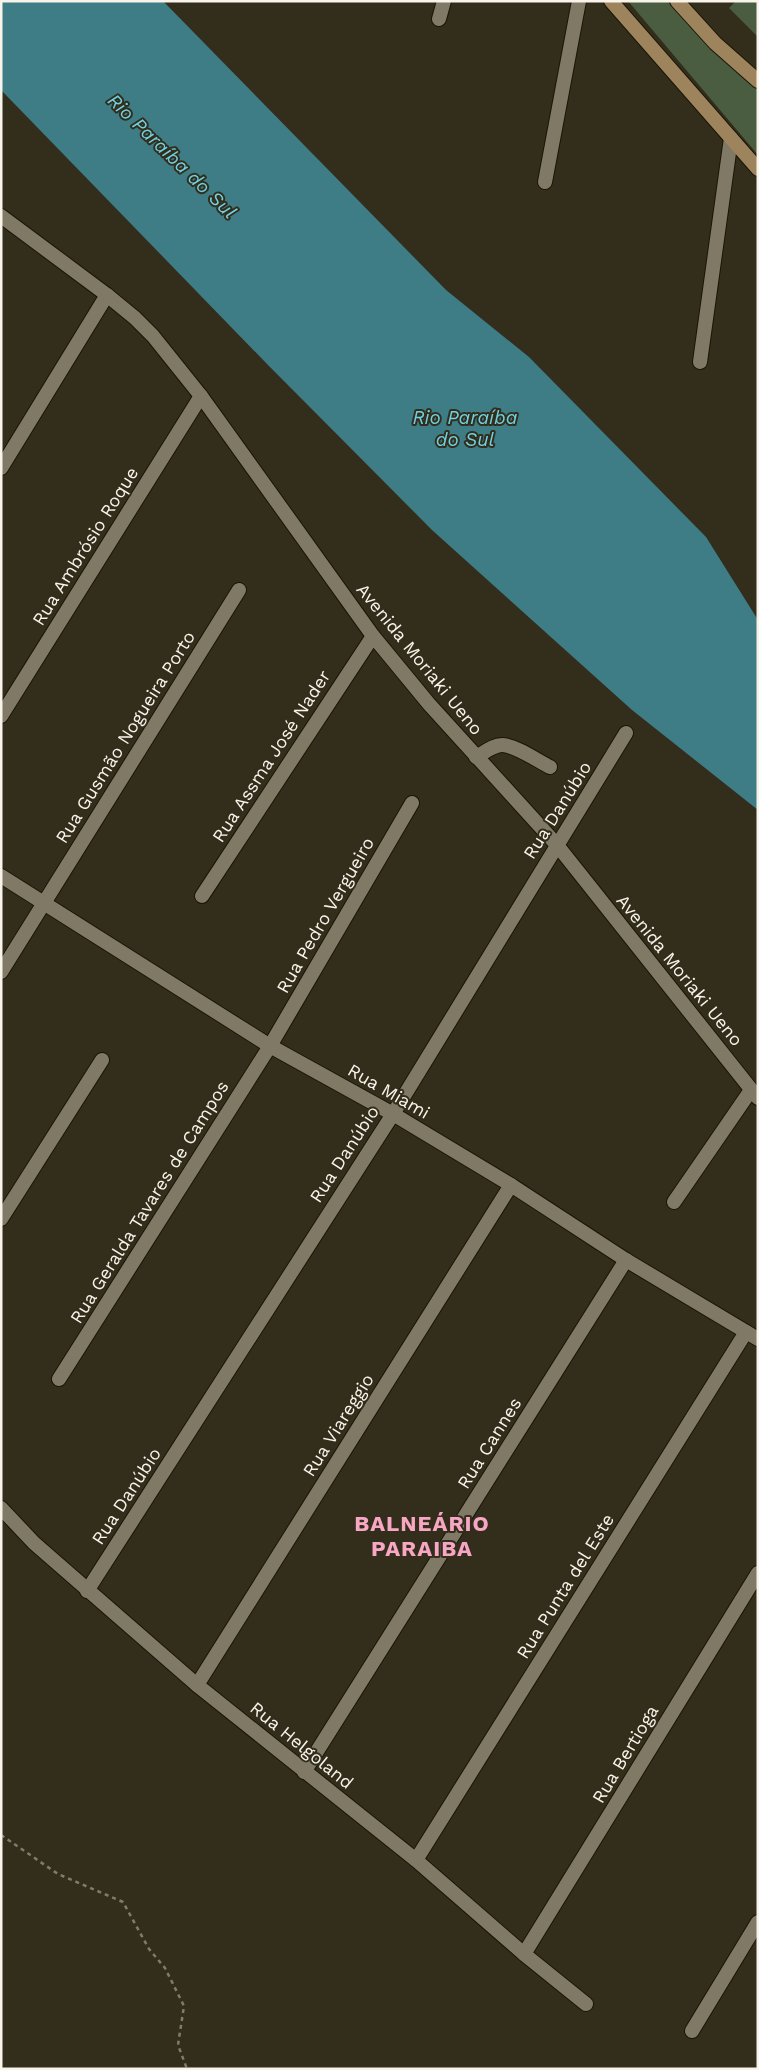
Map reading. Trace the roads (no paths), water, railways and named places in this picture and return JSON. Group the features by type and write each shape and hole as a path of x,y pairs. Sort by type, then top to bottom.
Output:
{"main road":[{"path":"611,1 758,169"},
{"path":"677,1 715,43 758,81"}],"street":[{"path":"439,19 444,1"},
{"path":"545,182 579,1"},
{"path":"700,362 731,138"},
{"name":"Avenida Moriaki Ueno","path":"1,216 107,295 153,336 201,396 372,636 476,757 557,845 754,1094"},
{"path":"1,468 107,295"},
{"name":"Rua Ambrósio Roque","path":"1,716 201,396"},
{"name":"Rua Gusmão Nogueira Porto","path":"1,972 239,590"},
{"name":"Rua Assma José Nader","path":"202,896 372,636"},
{"name":"Rua Danúbio","path":"87,1591 393,1114 626,733"},
{"path":"476,757 495,746 502,745 511,747 550,767"},
{"name":"Rua Pedro Vergueiro","path":"270,1046 412,803"},
{"name":"Rua Miami","path":"1,876 270,1046 393,1114 511,1185 626,1260 752,1335"},
{"name":"Rua Geralda Tavares de Campos","path":"59,1378 270,1046"},
{"path":"1,1219 102,1060"},
{"path":"674,1202 754,1094"},
{"name":"Rua Viareggio","path":"197,1685 511,1185"},
{"name":"Rua Cannes","path":"304,1772 626,1260"},
{"name":"Rua Punta del Este","path":"416,1860 752,1335"},
{"name":"Rua Helgoland","path":"1,1508 34,1543 87,1591 197,1685 416,1860 524,1954 586,2004"},
{"name":"Rua Bertioga","path":"524,1954 758,1573"},
{"path":"692,2031 758,1922"}],"water":[{"name":"Rio Paraíba do Sul","path":"1,1 163,1 446,290 529,357 706,537 758,620 758,810 632,710 432,530 268,365 1,90"}],"district":[{"name":"BALNEÁRIO PARAIBA","path":"422,1536"}]}
